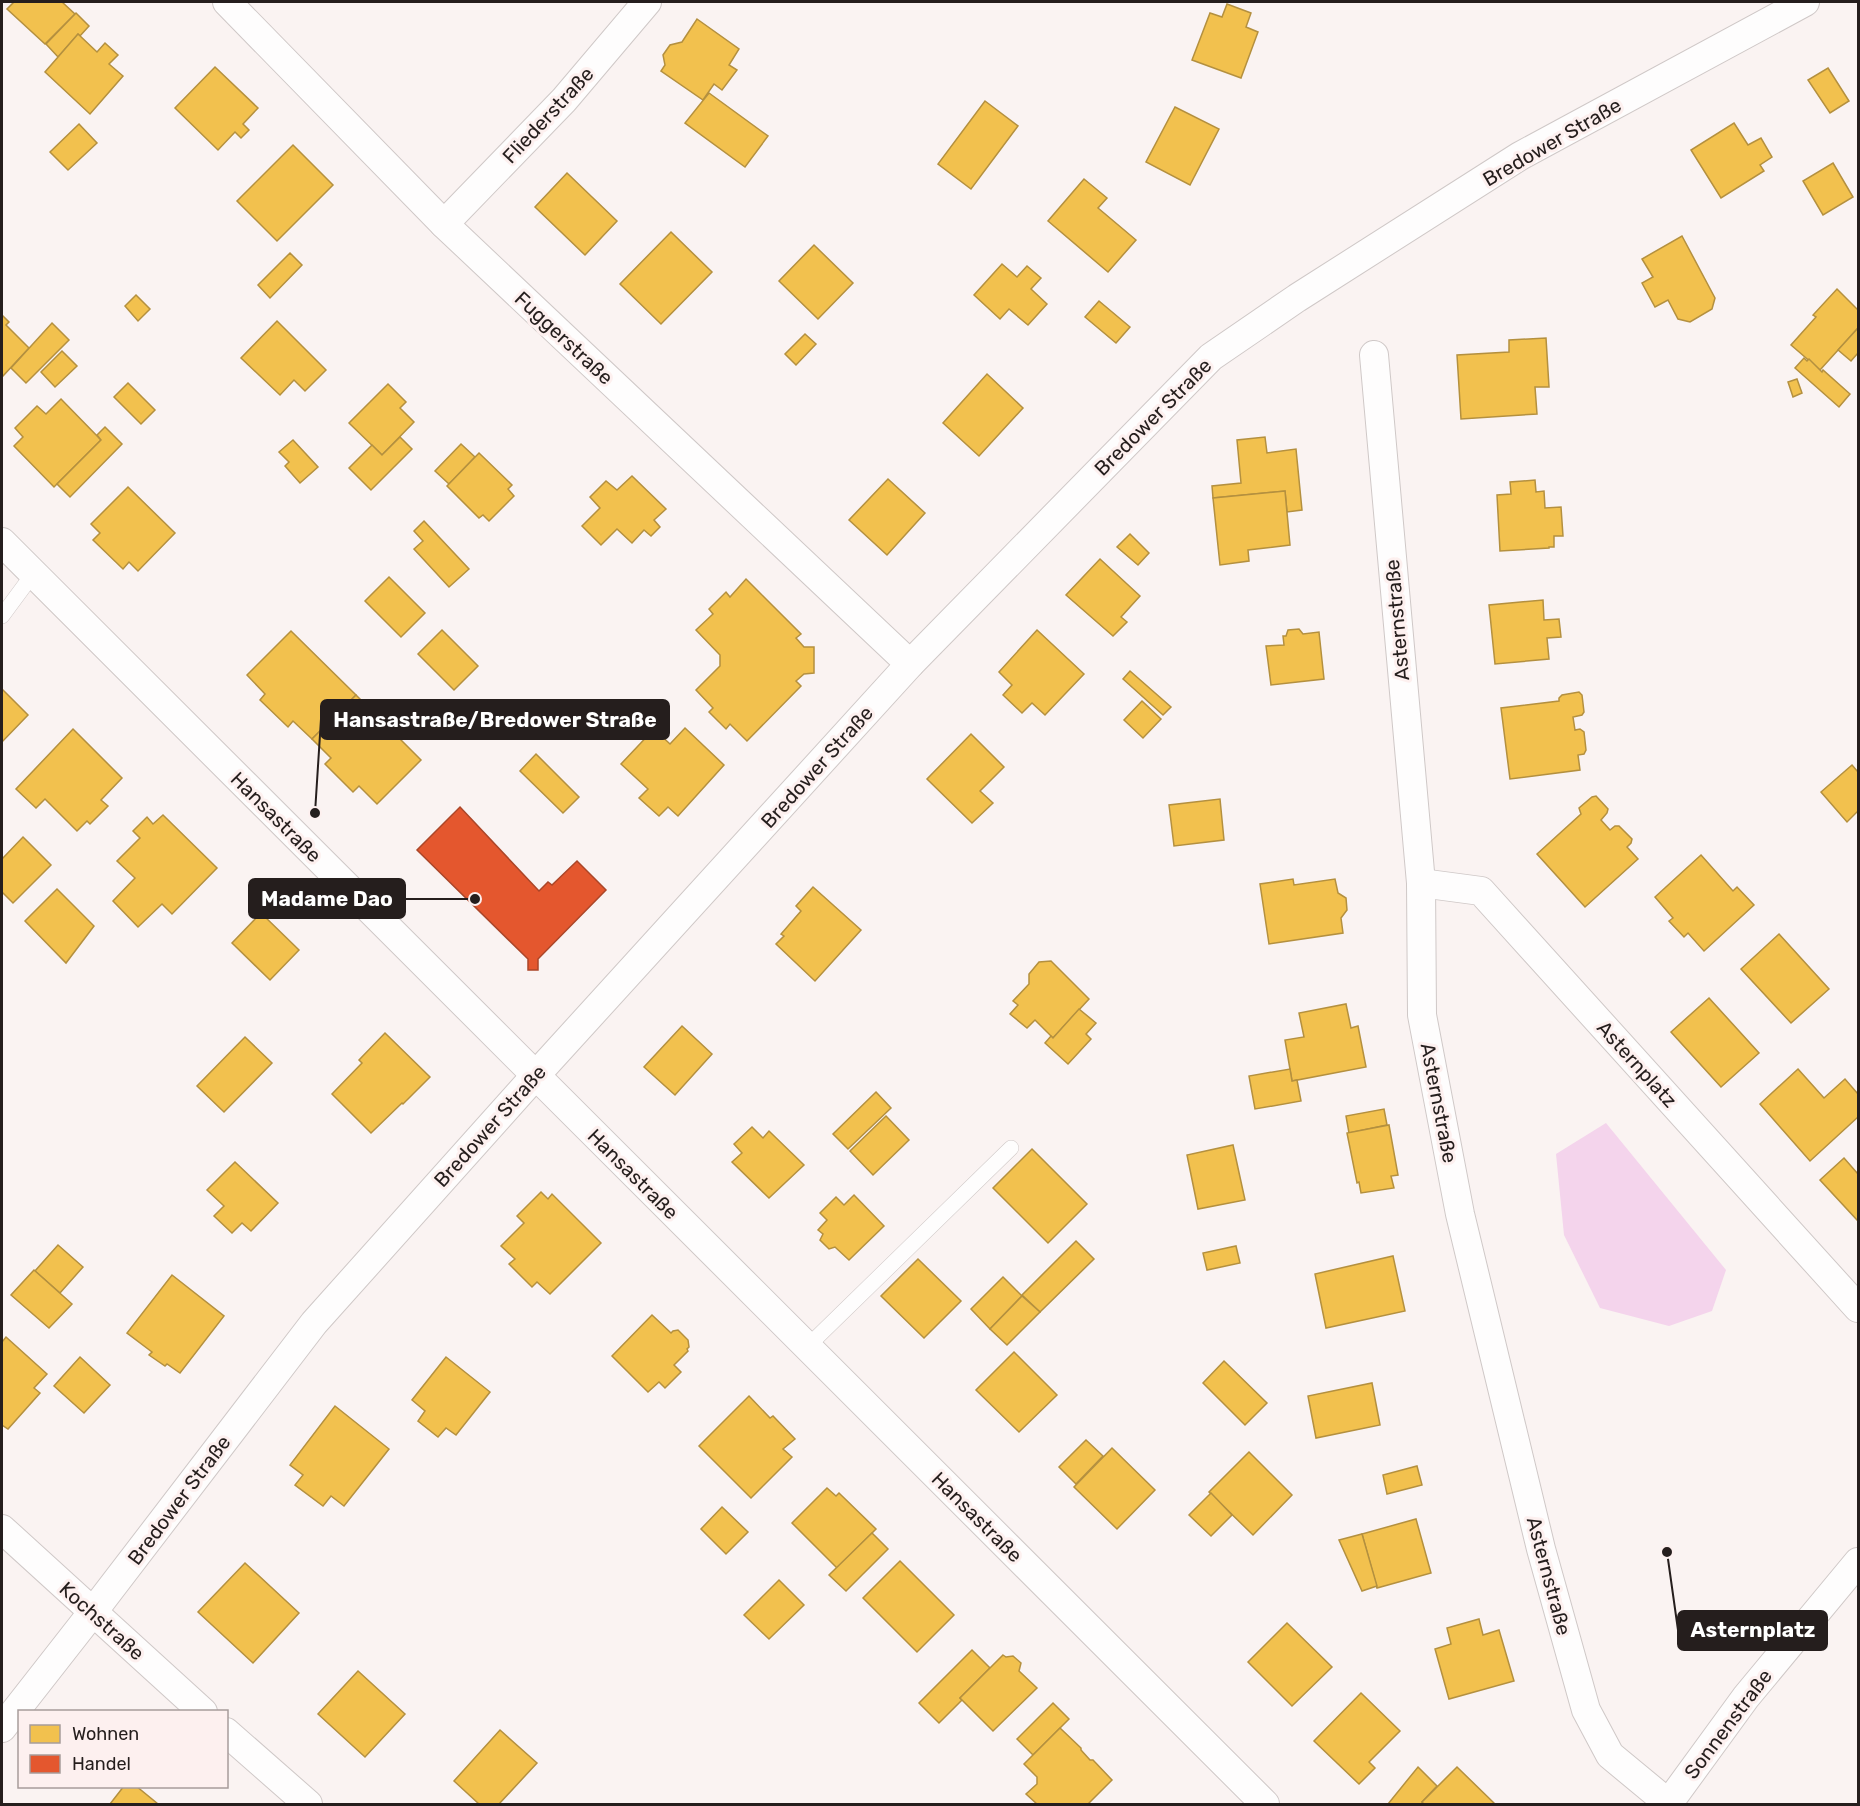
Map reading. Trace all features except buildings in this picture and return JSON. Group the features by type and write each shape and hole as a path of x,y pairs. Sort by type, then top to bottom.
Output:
{"street":[{"name":"Fuggerstraße","path":"227,2 444,224 910,664"},
{"name":"Fliederstraße","path":"444,224 564,100 647,2"},
{"name":"Bredower Straße","path":"2,1728 314,1323 910,664 1211,357 1296,298 1520,156 1804,2"},
{"name":"Asternstraße","path":"1374,355 1421,883 1422,1014 1460,1214 1541,1549 1586,1710 1610,1755 1668,1804"},
{"name":"Hansastraße","path":"2,542 1265,1804"},
{"name":"Asternplatz","path":"1421,883 1481,891 1858,1308"},
{"name":"Kochstraße","path":"2,1529 201,1710"},
{"name":"Sonnenstraße","path":"1668,1804 1746,1697 1858,1562"},
{"path":"228,1734 308,1804"}],"lane":[{"path":"2,616 33,574"},
{"path":"807,1347 1011,1148"}],"shaded area":[{"path":"1606,1123 1726,1270 1712,1311 1669,1326 1600,1308 1564,1235 1556,1154"}],"place":[{"name":"Hansastraße/Bredower Straße","path":"315,813"},
{"name":"Madame Dao","path":"475,899"},
{"name":"Asternplatz","path":"1667,1552"}]}
